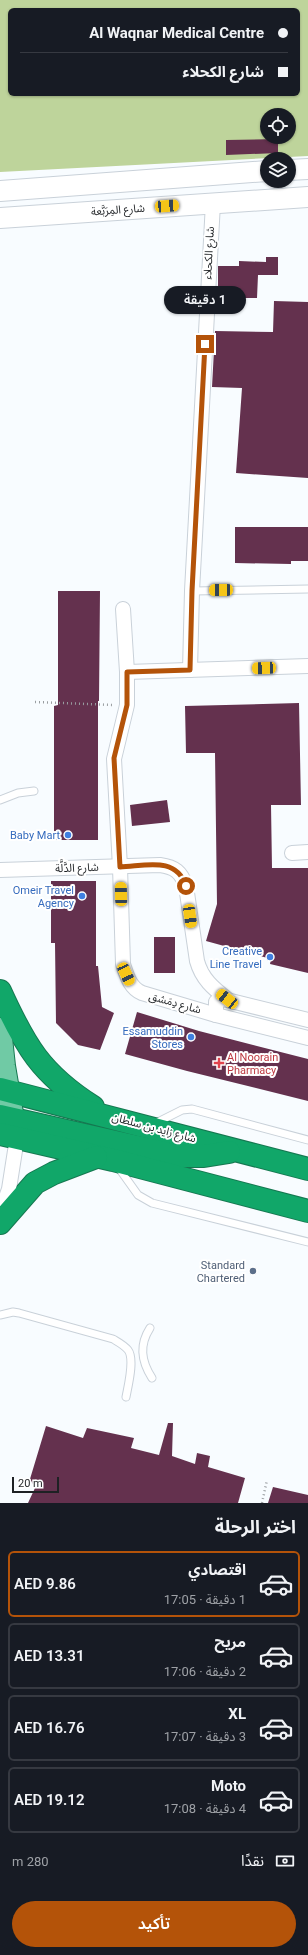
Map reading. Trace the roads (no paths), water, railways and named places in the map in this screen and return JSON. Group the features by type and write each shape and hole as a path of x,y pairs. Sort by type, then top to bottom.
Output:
{"highway":[{"path":"0,991 24,1039 44,1068 80,1099 106,1116"},
{"name":"شارع زايد بن سلطان","path":"3,1092 106,1116 308,1168"},
{"path":"6,1126 177,1156 204,1156 238,1150"},
{"path":"6,1126 105,1159 308,1211"},
{"path":"0,1223 35,1183 54,1173 105,1159"}],"main road":[{"path":"0,1029 4,1066 3,1092 6,1126"}],"street":[{"path":"296,170 308,169"},
{"path":"0,191 260,172"},
{"name":"شارع المِرَبَّعة","path":"0,218 308,197"},
{"name":"شارع الكحلاء","path":"190,670 192,591 213,203"},
{"name":"شارع دِمَشق","path":"123,609 127,672 127,705 114,758 120,867 123,964 130,982 137,991 216,1015 308,1038"},
{"path":"127,672 308,666"},
{"path":"292,853 308,852"},
{"name":"شارع الدَّلَّة","path":"0,870 160,865 174,868 178,871 186,886 200,972 206,982 227,999"},
{"path":"227,999 308,1020"},
{"name":"شارع دِمَشق","path":"216,1015 216,1002 227,999"},
{"path":"0,1216 9,1189 6,1126"}],"lane":[{"path":"192,591 308,589"},
{"path":"0,800 18,793 34,791"},
{"path":"149,1127 182,1110 192,1109 308,1140"},
{"path":"105,1159 138,1195 152,1202 308,1242"},
{"path":"0,1315 13,1312 19,1313 112,1339 121,1344 129,1351 131,1359 126,1397"},
{"path":"150,1328 144,1339 142,1353 145,1366 152,1378"}],"place":[{"name":"Baby Mart","path":"68,835"},
{"name":"Omeir Travel Agency","path":"82,896"},
{"name":"Creative Line Travel","path":"270,957"},
{"name":"Essamuddin Stores","path":"191,1037"},
{"name":"Al Noorain Pharmacy","path":"219,1063"},
{"name":"Standard Chartered","path":"253,1271"}]}
